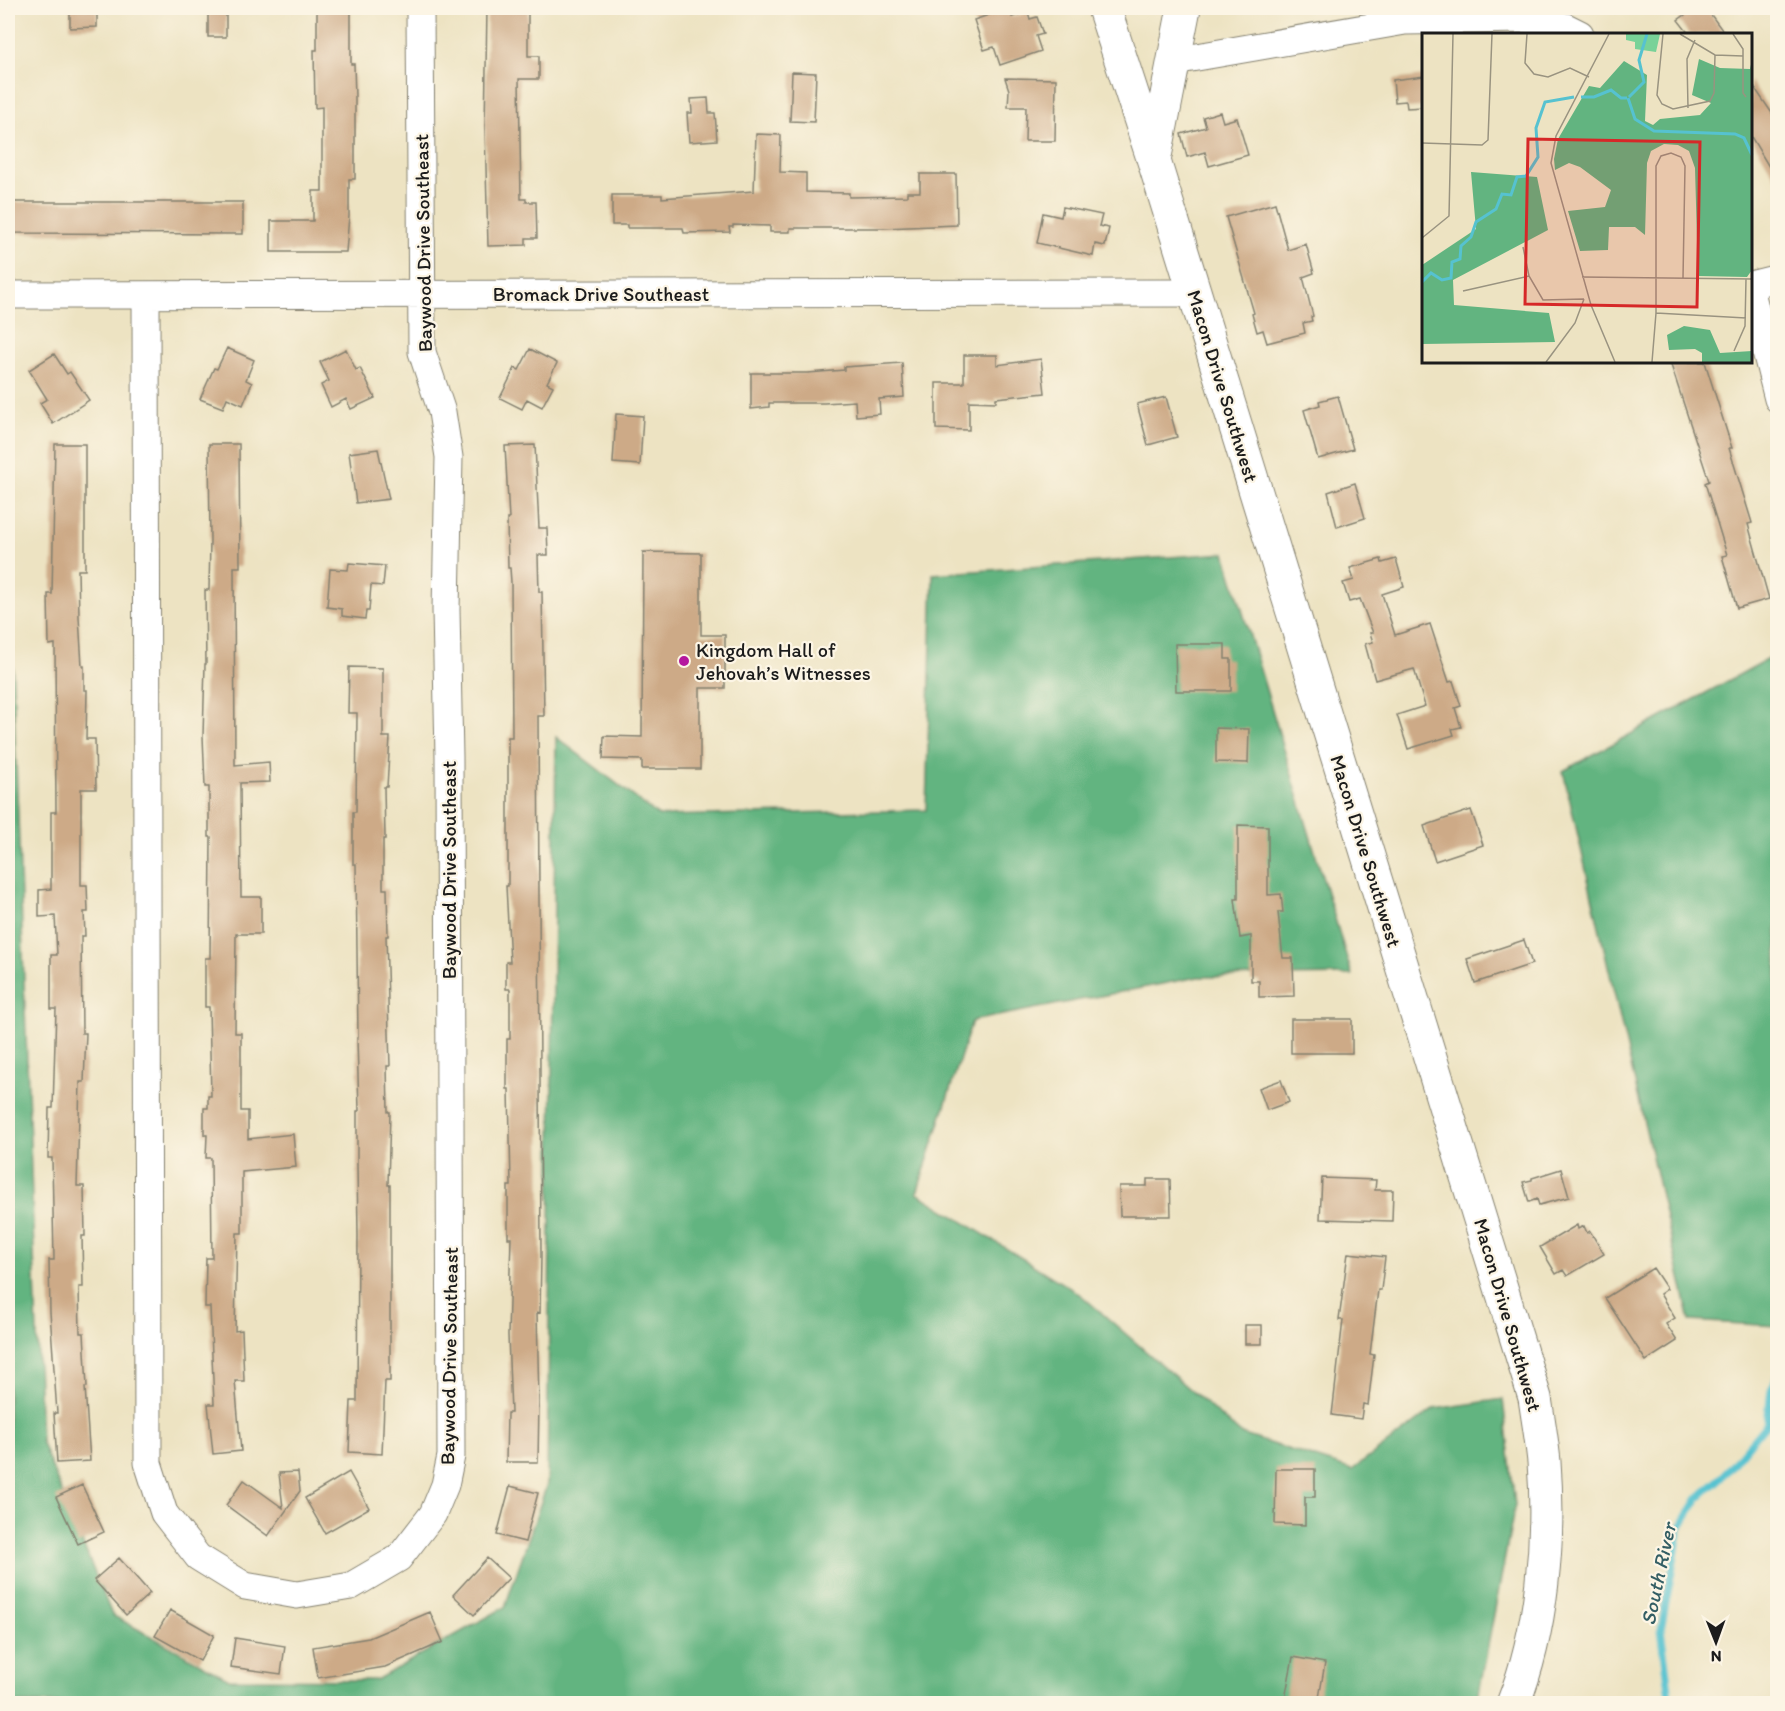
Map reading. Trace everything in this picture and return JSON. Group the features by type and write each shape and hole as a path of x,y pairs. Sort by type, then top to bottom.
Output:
{"street":[{"name":"Baywood Drive Southeast","path":"146,295 148,1463 164,1513 198,1557 245,1586 297,1596 351,1586 399,1558 434,1514 445,1485 451,1456 449,757 446,610 449,457 442,412 422,352 420,8"},
{"name":"Macon Drive Southwest","path":"1104,8 1154,161 1535,1398 1544,1462 1546,1522 1542,1581 1532,1640 1513,1704"},
{"path":"1154,161 1184,8"},
{"path":"1174,61 1405,21 1526,19 1566,27 1578,33"},
{"path":"1752,285 1778,278"},
{"name":"Bromack Drive Southeast","path":"8,295 1194,293"},
{"path":"1752,294 1778,399"}],"green space":[{"path":"8,545 41,1441 112,1615 229,1679 376,1680 505,1607 547,1484 556,737 659,816 926,810 933,574 1225,553 1352,975 1198,977 972,1021 917,1193 1081,1295 1241,1434 1352,1470 1434,1409 1503,1399 1515,1505 1477,1703 8,1703"},
{"path":"1777,654 1777,1326 1690,1321 1563,771"}],"building":[{"path":"70,8 97,8 97,27 70,28"},
{"path":"208,8 226,8 226,37 208,37"},
{"path":"317,8 351,8 351,64 354,64 355,98 355,179 349,179 346,252 271,252 271,221 313,221 313,191 322,191 322,107 315,108 314,50 317,50"},
{"path":"487,8 528,8 528,56 539,56 539,79 519,79 521,199 526,199 526,202 536,202 537,238 526,238 526,245 488,246 485,128"},
{"path":"1009,8 1012,17 1028,12 1030,19 1037,17 1043,34 1036,36 1041,51 1000,65 994,47 984,50 974,20"},
{"path":"1695,8 1706,8 1724,33 1688,33 1678,20"},
{"path":"792,72 816,73 814,122 790,121"},
{"path":"1422,76 1422,107 1407,108 1406,101 1395,102 1393,80"},
{"path":"1005,78 1056,79 1055,141 1025,141 1026,107 1008,107 1009,90"},
{"path":"1752,84 1778,122 1778,182 1752,138"},
{"path":"708,98 709,113 715,113 717,140 689,142 687,113 692,113 691,99"},
{"path":"1220,112 1223,122 1237,118 1248,155 1209,166 1205,152 1187,157 1181,134 1206,127 1203,117"},
{"path":"756,134 781,135 780,172 806,173 806,192 849,193 849,197 907,196 907,192 920,192 920,174 956,174 957,225 790,228 790,232 770,232 770,226 733,225 729,227 730,232 684,233 683,228 627,228 627,225 612,225 612,195 662,195 662,198 754,191"},
{"path":"8,202 243,202 243,234 8,233"},
{"path":"1275,203 1288,250 1306,244 1314,273 1303,277 1313,316 1312,321 1303,323 1305,333 1267,343 1263,330 1257,332 1252,314 1254,313 1226,217"},
{"path":"1063,207 1102,215 1099,226 1109,228 1105,246 1095,244 1093,256 1037,243 1043,213 1061,217"},
{"path":"227,348 254,360 246,380 252,383 243,405 227,398 223,408 200,399 214,368 217,369"},
{"path":"346,349 356,370 360,368 375,398 351,409 346,399 331,407 321,385 329,381 320,362"},
{"path":"530,349 557,363 547,383 553,386 542,407 527,399 522,409 500,398 515,368 519,370"},
{"path":"54,354 67,374 70,372 89,400 53,424 40,403 47,399 29,370"},
{"path":"964,355 997,355 997,365 1041,359 1045,393 996,398 996,402 969,401 969,430 936,429 936,383 964,383"},
{"path":"902,363 904,397 879,399 880,414 856,416 855,401 769,403 769,407 751,409 751,373 808,373 844,370 844,367"},
{"path":"1670,363 1705,363 1732,448 1729,448 1752,523 1748,524 1769,599 1737,608 1722,556 1727,555 1705,483 1709,481"},
{"path":"1338,396 1353,449 1318,459 1304,410 1320,405 1319,401"},
{"path":"1166,397 1177,437 1148,445 1137,404"},
{"path":"616,414 643,416 640,465 613,463"},
{"path":"55,444 85,444 85,570 78,570 79,617 84,690 87,690 86,739 95,739 96,789 81,789 81,885 87,885 88,912 84,912 85,936 81,936 82,1033 86,1033 84,1082 80,1082 77,1186 84,1186 85,1236 82,1236 83,1287 79,1287 80,1333 84,1333 90,1461 57,1463 54,1413 57,1413 49,1260 54,1260 52,1158 48,1158 49,1108 53,1108 56,1009 51,1009 51,955 57,955 55,916 39,917 39,890 51,889 51,812 56,812 55,644 49,645 48,594 52,594"},
{"path":"209,444 239,444 240,567 234,567 235,765 269,762 270,782 240,783 241,897 261,897 261,934 236,934 235,1033 241,1033 241,1111 248,1111 248,1139 293,1134 296,1167 242,1172 242,1233 237,1233 235,1331 242,1330 244,1381 235,1381 241,1451 213,1454 208,1404 214,1404 210,1307 205,1307 206,1258 212,1258 211,1158 206,1158 207,1135 204,1135 204,1108 208,1108 208,1096 211,1096 209,1007 205,1007 205,958 210,958 211,837 209,837 209,787 205,787 203,736 206,664 205,590 209,590"},
{"path":"535,445 539,528 547,528 548,555 538,555 539,592 542,592 544,716 538,716 541,1256 540,1313 537,1312 538,1462 506,1462 507,1413 511,1413 508,1335 511,1238 508,1238 508,1186 511,1186 509,1089 507,1089 510,989 506,989 506,962 510,962 506,886 508,886 508,737 512,737 511,582 510,568 508,568 507,519 509,519 505,446"},
{"path":"378,449 389,499 356,503 349,453"},
{"path":"1355,483 1365,518 1337,527 1328,492"},
{"name":"Kingdom Hall of Jehovah’s Witnesses","path":"643,552 701,553 701,635 725,635 725,688 700,688 700,769 642,769 642,760 603,759 604,736 642,737"},
{"path":"1381,559 1382,563 1396,559 1404,587 1382,594 1395,635 1430,624 1449,682 1453,681 1461,706 1455,708 1461,727 1452,729 1454,735 1408,749 1397,715 1425,706 1414,669 1375,680 1365,644 1373,642 1370,633 1373,633 1360,599 1349,602 1343,583 1354,580 1350,568"},
{"path":"349,563 385,566 383,586 371,585 369,611 366,611 365,619 342,616 342,609 327,607 330,569 348,570"},
{"path":"1175,644 1225,644 1225,659 1231,659 1231,691 1176,691"},
{"path":"349,667 383,668 383,737 390,737 387,787 384,787 383,889 387,889 390,1066 387,1066 388,1112 390,1112 388,1185 390,1185 390,1381 385,1381 382,1454 349,1452 351,1401 357,1401 357,1111 359,1111 356,864 353,864 357,713 348,713"},
{"path":"1216,728 1249,729 1248,763 1216,762"},
{"path":"1471,810 1483,845 1435,861 1424,826"},
{"path":"1238,825 1268,826 1268,895 1281,894 1283,912 1278,912 1283,958 1293,958 1294,996 1259,997 1259,981 1251,981 1251,936 1240,938 1235,899 1238,899"},
{"path":"1524,940 1532,964 1475,983 1467,959"},
{"path":"1291,1019 1352,1019 1352,1053 1291,1053"},
{"path":"1281,1080 1289,1102 1267,1110 1259,1088"},
{"path":"1561,1169 1569,1197 1539,1205 1537,1199 1529,1202 1523,1182"},
{"path":"1322,1178 1376,1180 1375,1190 1393,1190 1392,1221 1320,1219"},
{"path":"1147,1179 1170,1179 1171,1216 1120,1216 1119,1186 1147,1186"},
{"path":"1577,1225 1578,1229 1584,1226 1587,1233 1590,1231 1604,1254 1567,1276 1563,1270 1556,1274 1540,1247"},
{"path":"1348,1253 1385,1257 1381,1290 1378,1290 1370,1354 1374,1355 1368,1405 1363,1404 1361,1419 1332,1415 1343,1320 1339,1320"},
{"path":"1653,1268 1667,1289 1660,1294 1675,1318 1666,1324 1677,1341 1646,1361 1605,1298"},
{"path":"1245,1325 1262,1325 1262,1344 1245,1344"},
{"path":"1276,1469 1315,1469 1315,1497 1305,1497 1305,1525 1275,1524"},
{"path":"298,1472 300,1491 268,1536 226,1505 244,1480 283,1508 279,1473"},
{"path":"349,1472 369,1508 325,1533 305,1498"},
{"path":"82,1485 104,1532 78,1544 56,1497"},
{"path":"510,1486 538,1493 525,1542 497,1535"},
{"path":"119,1558 150,1593 126,1615 94,1580"},
{"path":"487,1558 509,1578 474,1615 453,1595"},
{"path":"170,1610 214,1635 200,1661 155,1636"},
{"path":"430,1612 443,1642 385,1667 318,1678 313,1647 369,1638"},
{"path":"235,1638 285,1646 281,1674 231,1667"},
{"path":"1293,1657 1325,1663 1318,1704 1284,1704"}],"waterway":[{"name":"South River","path":"1671,1704 1661,1629 1680,1528 1698,1498 1723,1476 1767,1423 1771,1390 1778,1374"}],"place":[{"name":"Kingdom Hall of Jehovah’s Witnesses","path":"684,661"}]}
